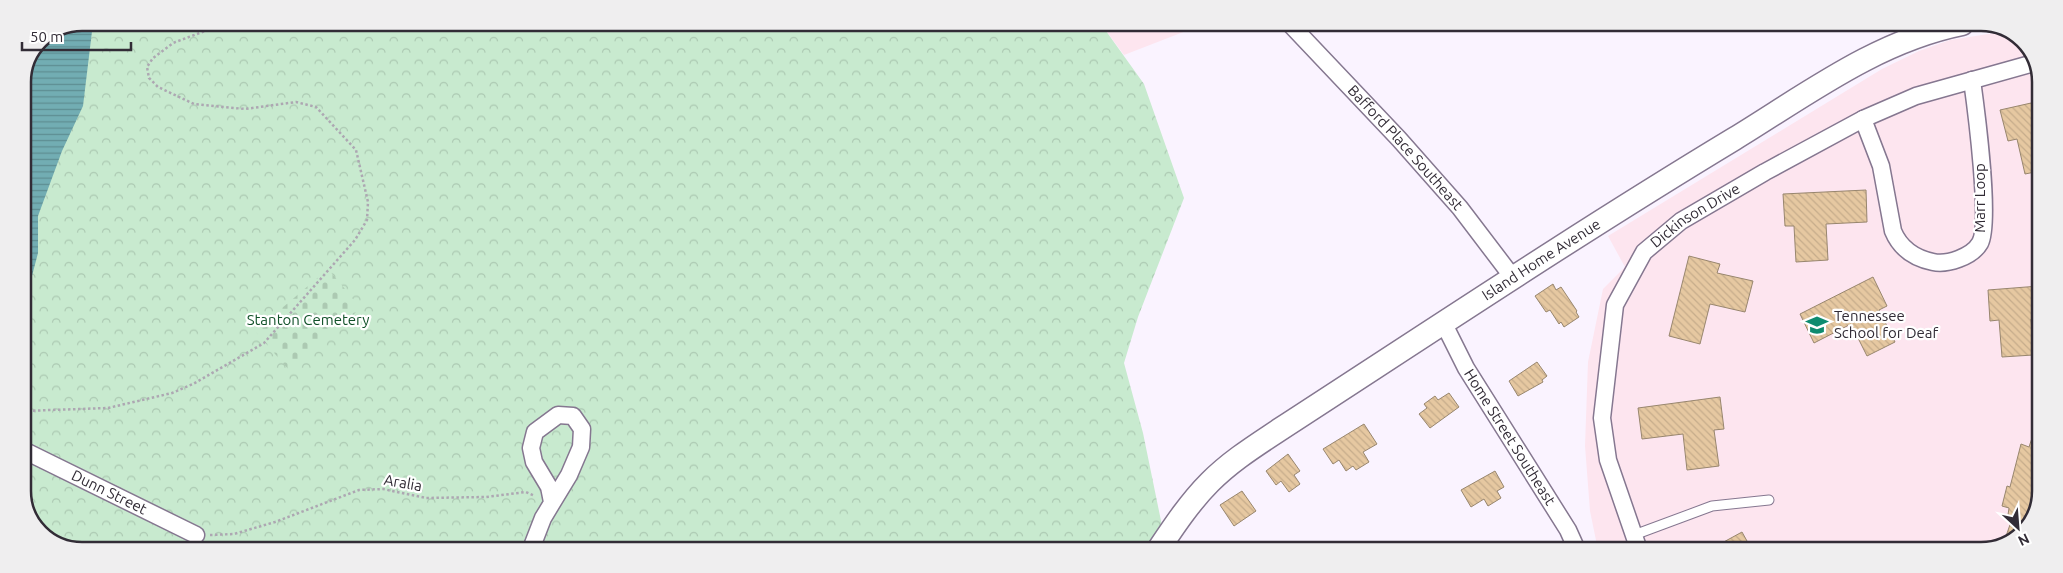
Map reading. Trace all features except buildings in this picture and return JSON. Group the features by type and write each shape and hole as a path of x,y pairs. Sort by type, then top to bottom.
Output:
{"street":[{"name":"Bafford Place Southeast","path":"1297,31 1399,138 1460,208 1514,278"},
{"name":"Island Home Avenue","path":"1164,542 1193,501 1225,468 1271,435 1690,165 1866,59 1911,38 1936,31"},
{"name":"Dickinson Drive","path":"1637,542 1608,460 1602,418 1616,305 1644,252 1682,221 1765,172 1863,119 1916,96 2028,65"},
{"name":"Marr Loop","path":"1863,119 1881,166 1896,240 1908,251 1930,261 1940,263 1956,260 1971,252 1980,243 1983,234 1983,197 1972,80"},
{"name":"Home Street Southeast","path":"1444,324 1466,368 1568,530 1571,542"},
{"path":"534,542 543,518 569,475 581,447 582,429 574,416 558,415 535,432 531,448 534,462 549,487 552,502"},
{"name":"Dunn Street","path":"31,454 196,535"}],"lane":[{"path":"1639,542 1712,506 1769,500"}],"path":[{"path":"31,411 108,408 172,393 193,384 264,343 355,240 367,220 368,202 356,150 316,107 296,102 245,109 194,104 158,87 149,78 148,67 153,58 173,43 205,31"},
{"name":"Aralia","path":"196,535 234,534 274,522 359,490 383,489 426,498 486,496 526,492 552,502"}],"shaded area":[{"path":"1106,31 1186,31 1124,55"},
{"name":"Tennessee School for Deaf","path":"1994,33 2000,35 2021,51 2031,72 2032,491 2030,504 2023,519 2006,535 1991,541 1981,542 1596,542 1590,511 1585,446 1588,362 1603,289 1625,267 1608,236 1882,69 1919,51 1950,40"}],"green space":[{"path":"82,31 1106,31 1144,84 1184,198 1138,317 1124,363 1143,433 1165,542 82,542 69,540 46,527 38,516 31,494 32,72 35,63 46,46 63,35"},
{"name":"Stanton Cemetery","path":"328,269 361,308 289,370 255,331"}],"water":[{"path":"92,31 83,106 62,151 38,216 38,253 31,280 32,72 40,54 54,40 72,32"}],"place":[{"name":"Tennessee School for Deaf","path":"1817,325"}]}
